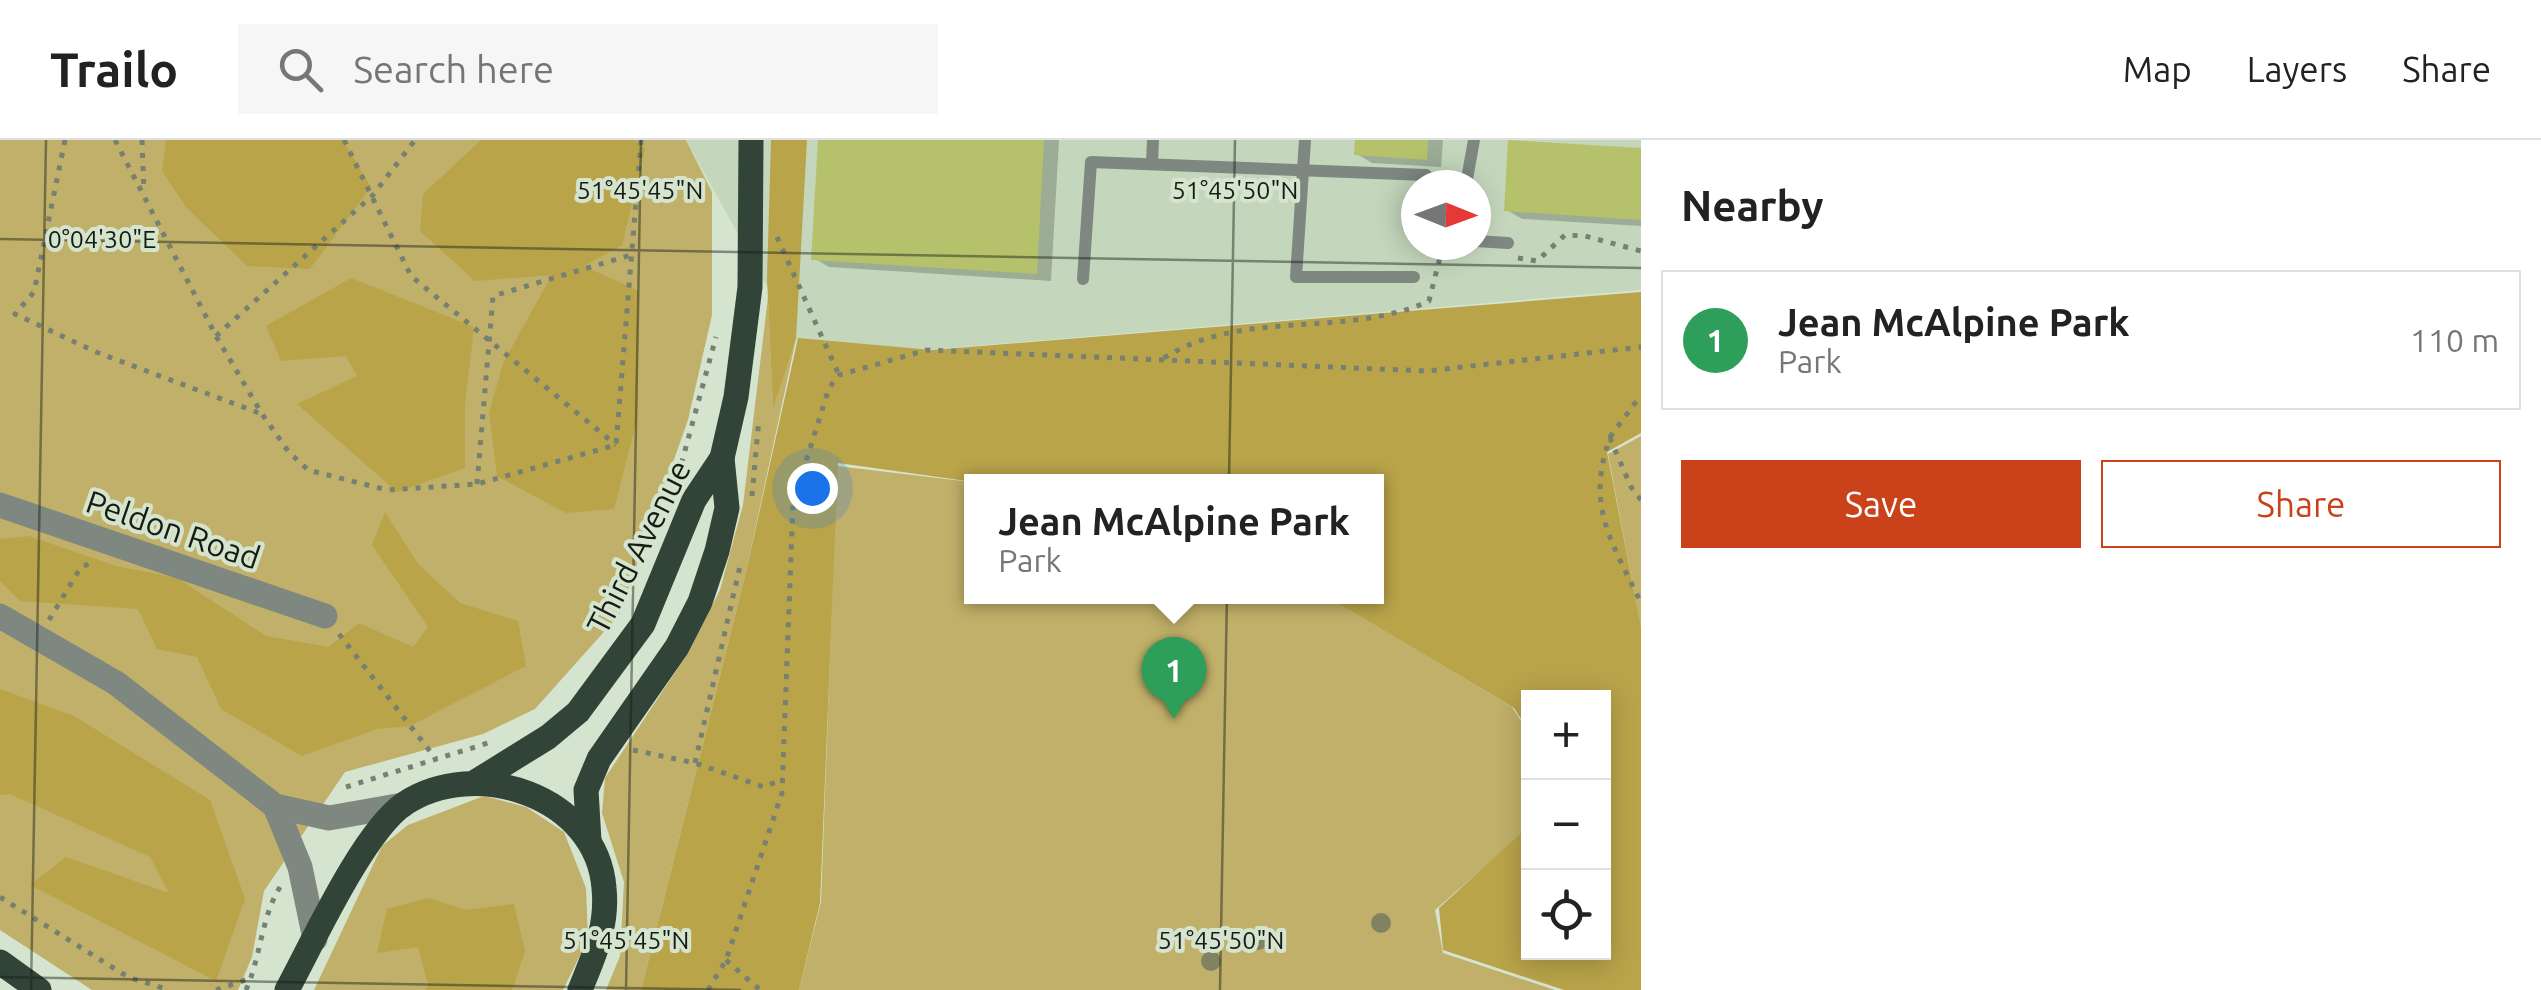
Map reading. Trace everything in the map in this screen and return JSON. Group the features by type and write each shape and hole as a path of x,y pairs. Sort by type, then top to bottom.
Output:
{"main road":[{"name":"Third Avenue","path":"589,841 586,790 598,759 677,647 706,585 727,508 722,458 739,381 750,286 751,140"},
{"name":"Third Avenue","path":"403,805 476,781 548,737 588,699 643,624 694,500 722,458"},
{"path":"476,781 519,788 554,806 589,841 604,885 604,931 580,990"},
{"path":"287,990 370,843 403,805"},
{"path":"0,962 39,990"}],"street":[{"name":"Peldon Road","path":"0,506 325,616"},
{"path":"0,616 116,683 274,806 329,818 403,805"},
{"path":"274,806 300,866 315,939"}],"lane":[{"path":"1152,163 1153,140"},
{"path":"1304,140 1296,278 1414,277"},
{"path":"1469,170 1474,140"},
{"path":"1083,278 1091,162 1401,174"},
{"path":"1491,242 1508,243"}],"path":[{"path":"65,140 34,292 15,314 96,352 262,414"},
{"path":"116,140 216,336 288,452 308,470 387,490 477,484 616,445"},
{"path":"142,140 144,196"},
{"path":"344,140 411,276 616,445"},
{"path":"216,336 372,195 415,140"},
{"path":"616,445 641,140"},
{"path":"773,228 840,376"},
{"path":"1508,243 1521,261 1537,261 1566,236 1585,236 1641,251"},
{"path":"477,484 493,296 631,255"},
{"path":"1161,360 1219,334 1397,315 1428,301 1439,260"},
{"path":"674,489 718,325"},
{"path":"708,990 726,960 758,872 783,779 793,503 828,388 840,376 927,350 1427,371 1641,346"},
{"path":"1641,396 1610,438 1598,469 1600,518 1641,603"},
{"path":"1610,438 1631,487 1641,500"},
{"path":"38,636 81,567 126,548"},
{"path":"325,616 436,760 344,791"},
{"path":"624,749 695,763 764,787 783,779"},
{"path":"246,990 263,942 268,906 280,886"},
{"path":"0,897 128,977 169,990"},
{"path":"726,960 760,990"},
{"path":"216,990 251,978"}],"shaded area":[{"path":"0,140 686,140 712,192 712,315 688,420 619,615 535,709 483,734 345,772 264,891 252,957 238,990 92,990 0,930"},
{"path":"166,140 343,140 371,187 310,269 247,266 186,207 162,171"},
{"path":"481,140 635,140 645,149 622,245 584,266 639,291 637,420 614,509 566,513 497,476 489,413 503,363 552,275 475,281 420,231 423,194"},
{"path":"686,140 1641,140 1641,290 927,350 796,339"},
{"path":"771,140 807,140 796,339 773,408 767,278"},
{"path":"351,278 474,327 465,405 465,468 397,492 297,404 357,376 346,356 281,361 266,326"},
{"path":"1641,292 1641,433 1607,452 1641,627 1641,990 1564,990 1443,950 1439,908 1521,833 1521,960 1611,960 1611,690 1521,690 1521,719 1514,708 1340,604 1384,604 1384,474 964,474 964,481 838,463 820,903 799,990 641,990 746,572 798,338 932,350"},
{"path":"768,297 773,404 796,339 746,572 641,990 606,990 620,956 624,882 602,813 605,778 688,653 720,590 743,505"},
{"path":"1641,436 1641,628 1608,454"},
{"path":"837,466 964,481 964,604 1341,604 1512,707 1521,721 1521,835 1435,910 1443,953 1555,990 799,990 821,902"},
{"path":"385,512 418,564 460,603 518,621 526,666 410,726 377,729 302,756 221,709 197,657 157,649 138,609 20,601 0,581 0,539 29,536 116,566 177,578 266,636 329,647 359,623 413,647 428,627 372,545"},
{"path":"0,689 74,716 210,800 245,899 216,981 30,885 66,857 169,893 150,857 10,794 0,795"},
{"path":"484,796 526,807 564,832 586,888 588,939 563,990 314,990 382,846 408,825"},
{"path":"429,898 466,910 514,904 525,951 512,990 425,990 428,985 418,947 377,953 387,909"}],"building":[{"path":"818,140 1044,140 1037,274 811,260"},
{"path":"1355,140 1428,140 1427,160 1354,155"},
{"path":"1508,140 1641,148 1641,220 1504,211"}],"place":[{"name":"Jean McAlpine Park","path":"1174,719"}]}
